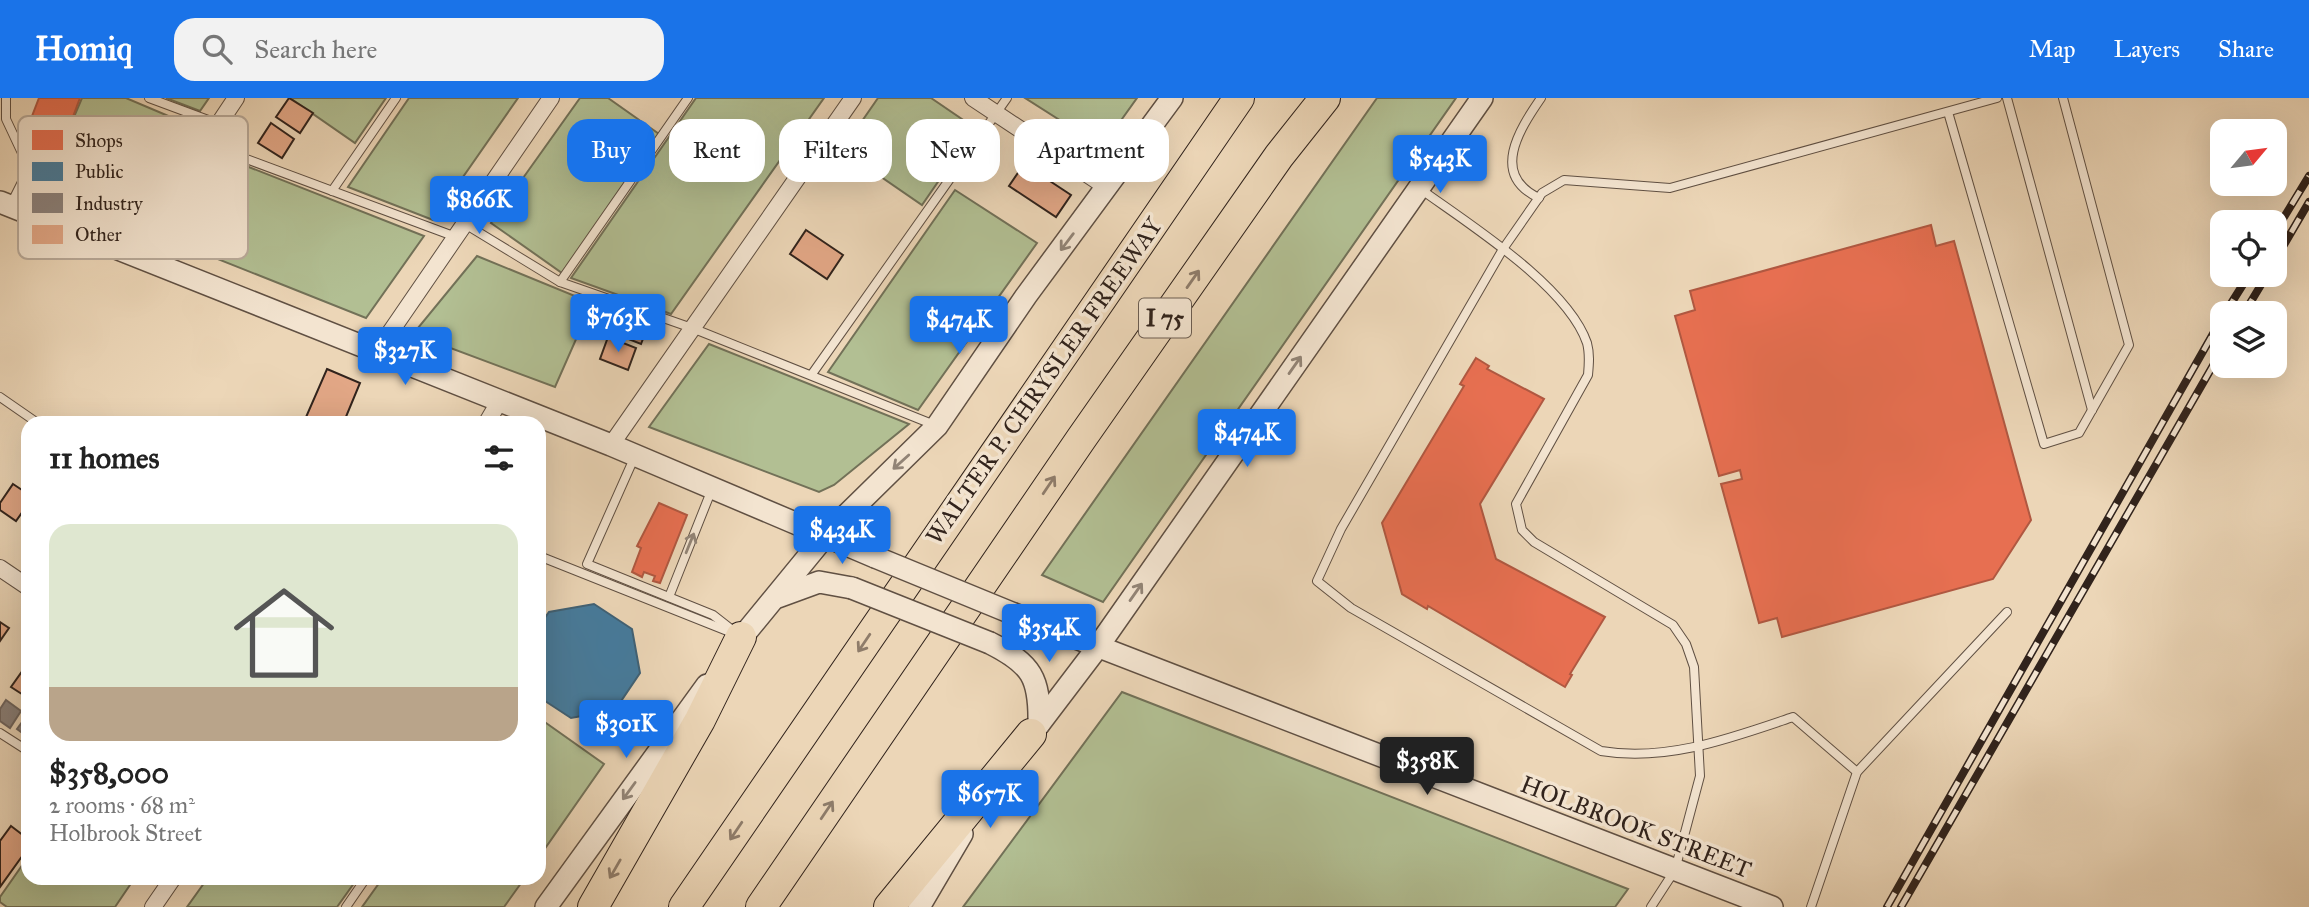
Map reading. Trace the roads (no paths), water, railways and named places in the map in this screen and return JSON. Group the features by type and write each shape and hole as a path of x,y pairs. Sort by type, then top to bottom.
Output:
{"highway":[{"name":"WALTER P. CHRYSLER FREEWAY","path":"684,907 1239,98"},
{"name":"I 75","path":"761,907 1088,428 1279,156 1325,98"},
{"path":"593,907 700,720 745,633"},
{"path":"889,907 1035,729"}],"street":[{"path":"224,116 236,98"},
{"path":"376,353 551,98"},
{"path":"611,445 853,98"},
{"path":"972,98 1108,188"},
{"path":"546,907 770,602 825,536 937,426 1026,296 1172,98"},
{"path":"919,907 967,826 1035,729 1097,648 1482,98"},
{"name":"HOLBROOK STREET","path":"144,259 535,416"},
{"path":"491,416 499,402"},
{"name":"HOLBROOK STREET","path":"546,420 1097,648 1772,907"},
{"path":"0,568 21,582"},
{"path":"770,602 819,582 852,588 1013,654 1027,668 1040,691 1035,729"},
{"path":"153,907 168,885"}],"lane":[{"path":"6,98 6,119 18,145"},
{"path":"149,98 197,116"},
{"path":"332,191 396,98"},
{"path":"560,282 688,98"},
{"path":"812,374 1007,98"},
{"path":"1539,198 1518,184 1513,169 1512,150 1526,120 1541,98"},
{"path":"1857,772 1793,717 1699,748 1619,754 1601,751 1351,608 1317,581 1341,528 1503,249 1539,198 1564,180 1670,188 1997,98"},
{"path":"2007,98 2092,410"},
{"path":"1948,112 2044,444 2079,433 2129,345 2063,98"},
{"path":"248,160 332,191 460,230 560,282 692,328 937,426"},
{"path":"5,204 18,184"},
{"path":"1419,188 1519,261 1565,307 1586,341 1590,359 1588,375 1520,492 1516,505 1522,530 1549,554 1673,625 1686,644 1694,667 1700,776 1675,870 1651,907"},
{"path":"0,397 27,416"},
{"path":"635,456 587,564 713,615 745,633"},
{"path":"669,597 712,488"},
{"path":"546,559 745,633"},
{"path":"1811,907 1857,772 2007,612"},
{"path":"0,733 21,746"},
{"path":"346,907 361,885"}],"railway":[{"path":"2287,212 2309,176"},
{"path":"2287,240 2309,202"},
{"path":"2233,301 2241,287"},
{"path":"2251,301 2260,287"},
{"path":"1887,907 2210,339"},
{"path":"1901,907 2210,371"}]}
